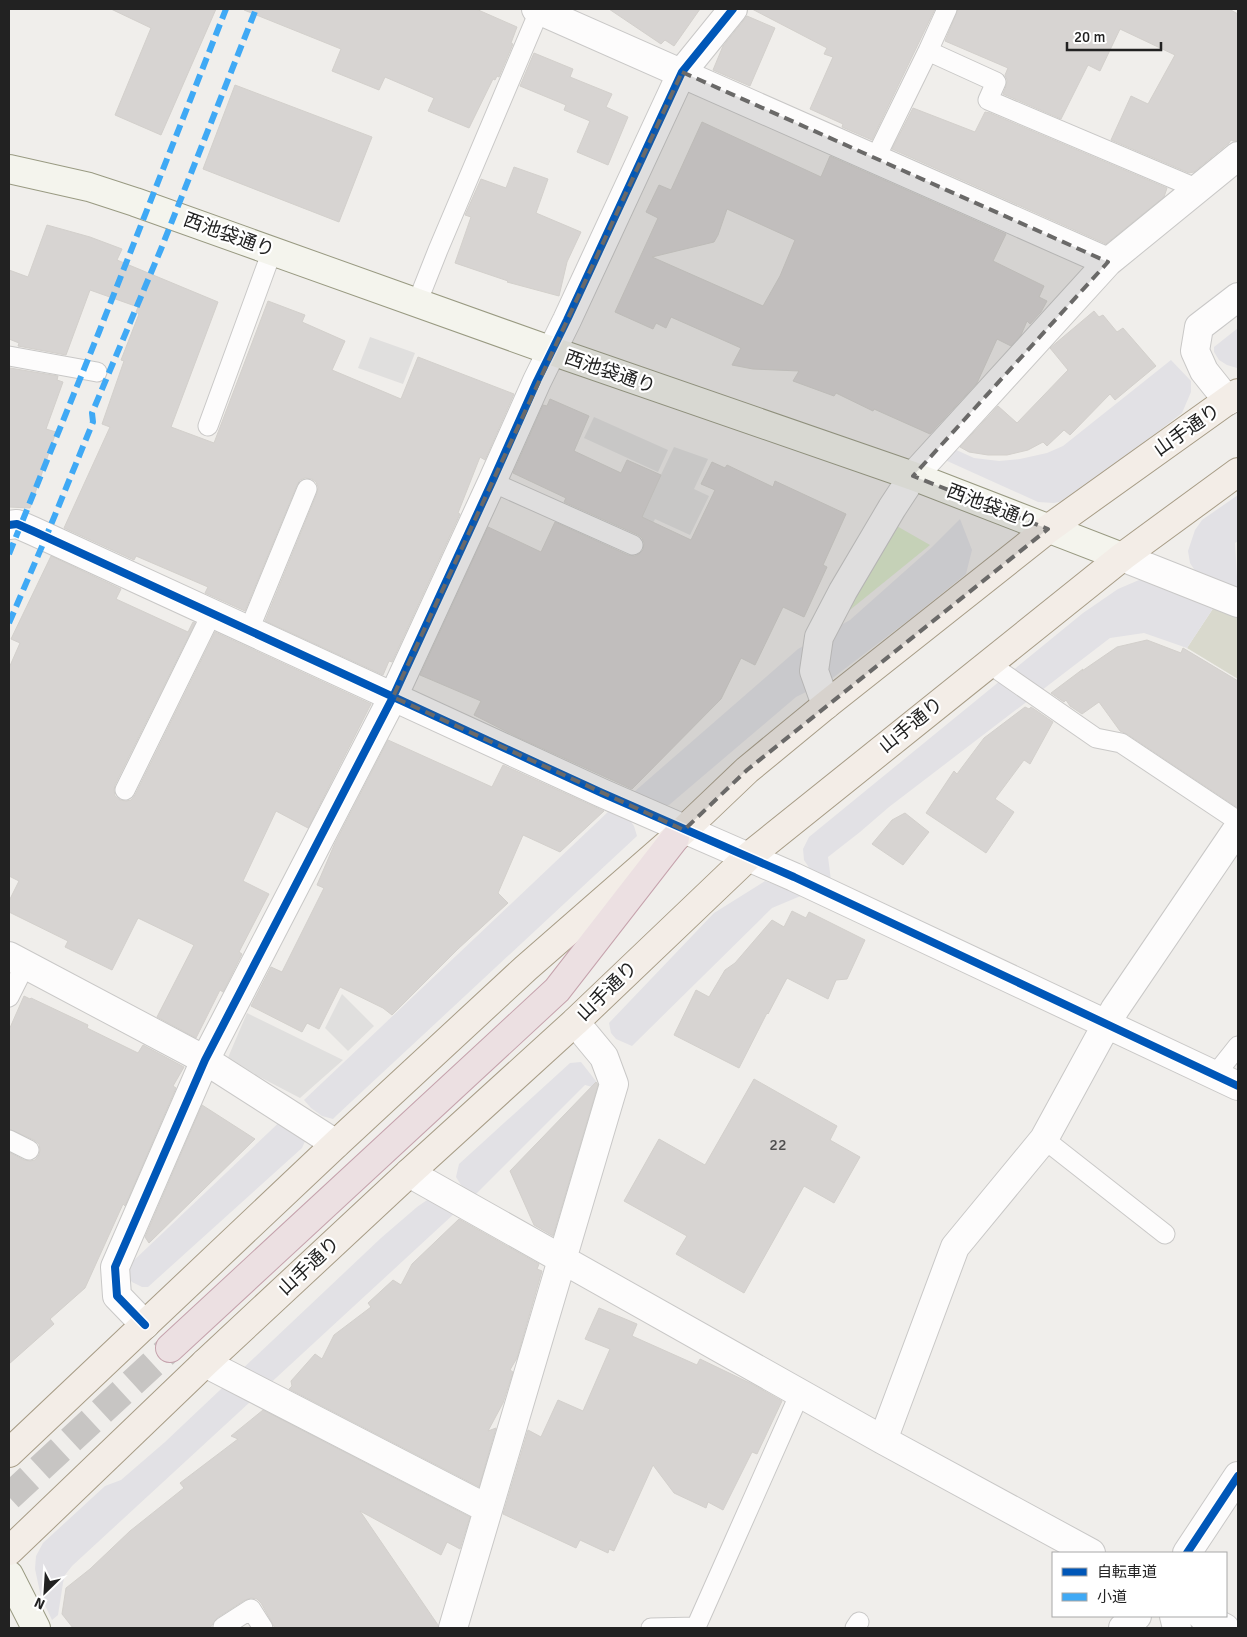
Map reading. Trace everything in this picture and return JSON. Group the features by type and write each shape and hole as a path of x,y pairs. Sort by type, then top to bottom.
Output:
{"highway":[{"path":"170,1348 557,990 680,834"}],"main road":[{"name":"西池袋通り","path":"9,169 89,187 135,202 552,351 913,476 1122,557"},
{"name":"山手通り","path":"9,1453 336,1144 526,968 680,834 747,770 1048,529 1233,397"},
{"name":"山手通り","path":"9,1550 409,1173 575,1022 748,856 1122,557 1238,472"},
{"path":"9,1575 36,1628"}],"street":[{"path":"538,9 1108,262"},
{"path":"145,1325 117,1296 114,1267 205,1060 393,696 682,72 733,9"},
{"path":"826,705 814,671 819,637 848,582 913,476 1108,262 1238,156"},
{"path":"1233,397 1204,371 1195,351 1199,327 1238,297"},
{"path":"21,528 393,696 680,834 748,856 1227,1080"},
{"path":"1122,557 1238,603"},
{"path":"882,1440 955,1247 1044,1139 1115,1009 1238,828"},
{"path":"17,961 205,1060 336,1144"},
{"path":"453,1628 614,1084 604,1057 575,1022"},
{"path":"409,1173 882,1440 1089,1552"},
{"path":"206,1363 488,1509"},
{"path":"1188,1552 1238,1476"},
{"path":"1123,1628 1135,1617"},
{"path":"1204,1617 1225,1628"}],"lane":[{"path":"417,303 538,9"},
{"path":"875,159 947,9"},
{"path":"928,51 996,82 988,100 1198,189"},
{"path":"208,426 272,251"},
{"path":"9,356 96,372"},
{"path":"492,482 633,545"},
{"path":"249,630 307,489"},
{"path":"125,790 212,613"},
{"path":"988,664 1096,738 1121,742 1238,821"},
{"path":"9,997 17,961"},
{"path":"1227,1080 1238,1046"},
{"path":"1044,1139 1165,1234"},
{"path":"9,1140 29,1150"},
{"path":"652,1628 696,1627 800,1393"},
{"path":"223,1627 251,1609 263,1628"}],"highlighted area":[{"path":"682,72 1108,262 913,476 1048,529 747,770 684,830 393,697"}],"shaded area":[{"path":"1238,328 1237,368 1219,360 1214,352 1214,347"},
{"path":"370,337 415,353 403,384 358,368"},
{"path":"1171,360 1191,381 1191,392 1182,413 1071,499 1054,503 1038,502 945,460 952,448 974,458 999,461 1047,453 1063,446"},
{"path":"594,417 668,450 658,472 584,438"},
{"path":"674,447 708,459 694,489 709,496 690,535 655,519 646,537 634,532"},
{"path":"1238,495 1238,541 1235,543 1238,594 1199,577 1190,563 1188,551 1195,530 1202,520"},
{"path":"960,519 972,550 966,574 830,680 796,697 669,805 660,806 634,792 798,649 850,620 932,547"},
{"path":"1139,580 1154,580 1214,607 1187,648 1144,633 1110,638 889,807 828,857 831,880 810,869 804,860 803,849 809,837 1083,613 1118,589"},
{"path":"1214,607 1238,617 1238,679 1187,648"},
{"path":"611,809 629,819 634,826 637,836 333,1119 322,1116 311,1108 304,1100"},
{"path":"765,881 803,895 772,908 632,1046 616,1039 611,1033 609,1023 714,913"},
{"path":"342,994 374,1026 348,1051 325,1028"},
{"path":"247,1013 343,1060 300,1098 227,1060"},
{"path":"581,1062 603,1090 585,1085 475,1195 461,1185 456,1177 459,1164 570,1063"},
{"path":"288,1114 306,1139 302,1148 148,1287 142,1287 132,1282 127,1276 129,1265"},
{"path":"430,1198 456,1212 72,1566 65,1575 58,1615 52,1620 41,1597 35,1569 36,1556 43,1543 105,1486 121,1480 165,1442 381,1238"}],"green space":[{"path":"895,525 930,545 835,622"}],"building":[{"path":"111,9 216,9 161,135 115,115 151,28"},
{"path":"244,9 476,9 517,27 511,43 513,44 499,77 497,76 495,80 493,79 469,128 428,111 434,98 385,77 379,90 332,71 341,49"},
{"path":"609,9 700,9 674,46 665,40 661,44"},
{"path":"752,9 935,9 872,140 842,127 843,124 810,109 833,57 824,54 827,48"},
{"path":"958,9 1229,9 1238,14 1238,141 1231,140 1194,172 1189,173 1111,140 1131,96 1148,104 1175,55 1120,29 1100,71 1088,65 1061,119 1003,94 1007,80 1005,75 1008,68 945,41"},
{"path":"747,16 775,28 750,86 713,70 723,46"},
{"path":"534,53 573,69 570,77 612,94 606,107 628,117 608,165 577,152 590,121 564,110 566,105 520,86"},
{"path":"235,85 372,137 339,222 203,169"},
{"path":"913,108 975,132 985,112 990,113 1167,188 1164,197 1106,244 892,149"},
{"path":"702,122 821,177 830,156 1006,234 993,261 1044,286 1039,297 1047,301 1041,312 1030,324 1027,321 1021,335 1011,346 997,339 977,383 930,434 874,409 873,411 836,393 834,396 793,381 799,371 753,369 732,365 741,348 671,317 666,328 656,323 653,329 615,312 658,218 646,212 659,185 671,190","holes":["727,209 795,240 780,276 763,306 652,257 714,242"]},
{"path":"514,167 548,179 536,213 581,232 567,262 559,296 507,282 455,263 471,217 465,215 481,179 506,188"},
{"path":"47,225 90,237 122,249 117,260 218,302 171,427 214,443 268,301 305,315 302,322 345,341 332,370 401,399 418,357 514,394 485,460 480,457 458,513 460,514 392,662 389,661 383,675 265,621 317,493 318,487 312,479 305,478 300,480 297,485 245,611 205,593 208,587 136,556 134,560 64,528 110,427 102,424 124,361 121,360 139,314 136,312 138,307 90,290 66,355 18,346 19,343 9,339 9,270 28,277"},
{"path":"1094,311 1099,317 1103,315 1117,332 1123,328 1156,366 1115,400 1110,394 1070,435 1064,430 1047,446 1043,442 1028,450 1007,455 969,452 960,447 998,406 1017,423 1068,370 1050,348"},
{"path":"10,368 58,376 57,380 63,382 46,429 56,432 30,508 9,507"},
{"path":"550,399 589,416 574,451 621,473 627,460 661,475 642,517 691,540 715,490 701,484 712,462 725,468 727,465 773,487 775,481 846,514 823,565 827,567 804,617 783,607 755,665 741,658 721,699 632,789 517,737 474,715 481,701 420,675 488,527 541,552 555,522 628,555 635,556 643,550 644,543 638,535 564,502 566,498 513,473 543,405 547,406"},
{"path":"51,556 121,589 116,599 188,632 193,622 195,623 115,785 115,796 120,800 131,800 135,795 215,632 371,704 308,828 276,811 243,881 269,894 239,952 242,954 223,992 220,990 196,1038 157,1017 194,945 138,918 112,970 65,947 68,941 9,912 9,901 19,881 9,876 9,668 20,643 11,639"},
{"path":"1147,640 1181,653 1183,648 1238,681 1238,808 1120,731 1099,702 1082,714 1070,706 1066,700 1064,702 1051,693 1117,647"},
{"path":"1025,707 1029,709 1031,707 1053,722 1030,764 1024,760 995,799 1014,812 986,853 926,813 954,771 957,774 984,738"},
{"path":"388,740 492,787 503,765 604,811 560,852 523,835 498,893 508,903 458,949 392,1015 383,1008 340,987 319,1029 307,1023 302,1032 251,1006 271,967 282,972 324,888 317,885 335,843"},
{"path":"905,813 929,832 903,865 872,844 892,820"},
{"path":"792,911 806,918 809,912 865,940 847,979 836,980 828,999 787,978 739,1068 674,1035 696,990 709,997 725,970 735,963 772,920 784,927"},
{"path":"24,996 88,1025 87,1028 138,1053 143,1045 184,1067 173,1086 176,1088 125,1206 123,1204 85,1288 50,1319 54,1324 9,1364 9,1152 30,1161 35,1160 40,1150 39,1144 34,1140 9,1129 9,1030"},
{"path":"754,1079 837,1126 830,1140 860,1157 834,1203 804,1186 744,1293 676,1254 687,1236 624,1201 659,1139 705,1165"},
{"path":"596,1082 598,1085 553,1236 534,1225 510,1171"},
{"path":"202,1105 255,1139 149,1243 145,1237"},
{"path":"459,1219 539,1264 537,1269 542,1271 517,1358 510,1370 513,1372 503,1403 488,1431 496,1428 479,1487 289,1389 292,1386 291,1381 315,1354 322,1359 334,1335 371,1307 368,1303 393,1280 401,1285 412,1264"},
{"path":"599,1308 637,1324 632,1336 697,1365 700,1359 782,1401 757,1454 752,1452 723,1510 708,1502 706,1508 674,1493 653,1465 614,1551 609,1549 608,1553 580,1540 576,1548 503,1514 528,1430 541,1437 558,1400 583,1411 610,1349 585,1339"},
{"path":"263,1410 470,1517 460,1549 447,1542 441,1555 360,1511 438,1625 438,1628 275,1628 261,1603 257,1599 251,1598 217,1618 210,1628 73,1628 62,1614 66,1588 90,1569 130,1531 184,1488 180,1483 238,1439 231,1436"}],"tunnel":[{"path":"9,1497 170,1348"}],"marked path":[{"path":"9,554 226,9"},
{"path":"9,623 93,422 92,413 161,249 256,9"}],"cycle path":[{"path":"145,1325 117,1296 115,1267 205,1060 393,697 537,381 682,72 733,9"},
{"path":"9,525 17,524 33,531 602,793 794,877 1238,1086"},
{"path":"1188,1552 1238,1476"}]}
